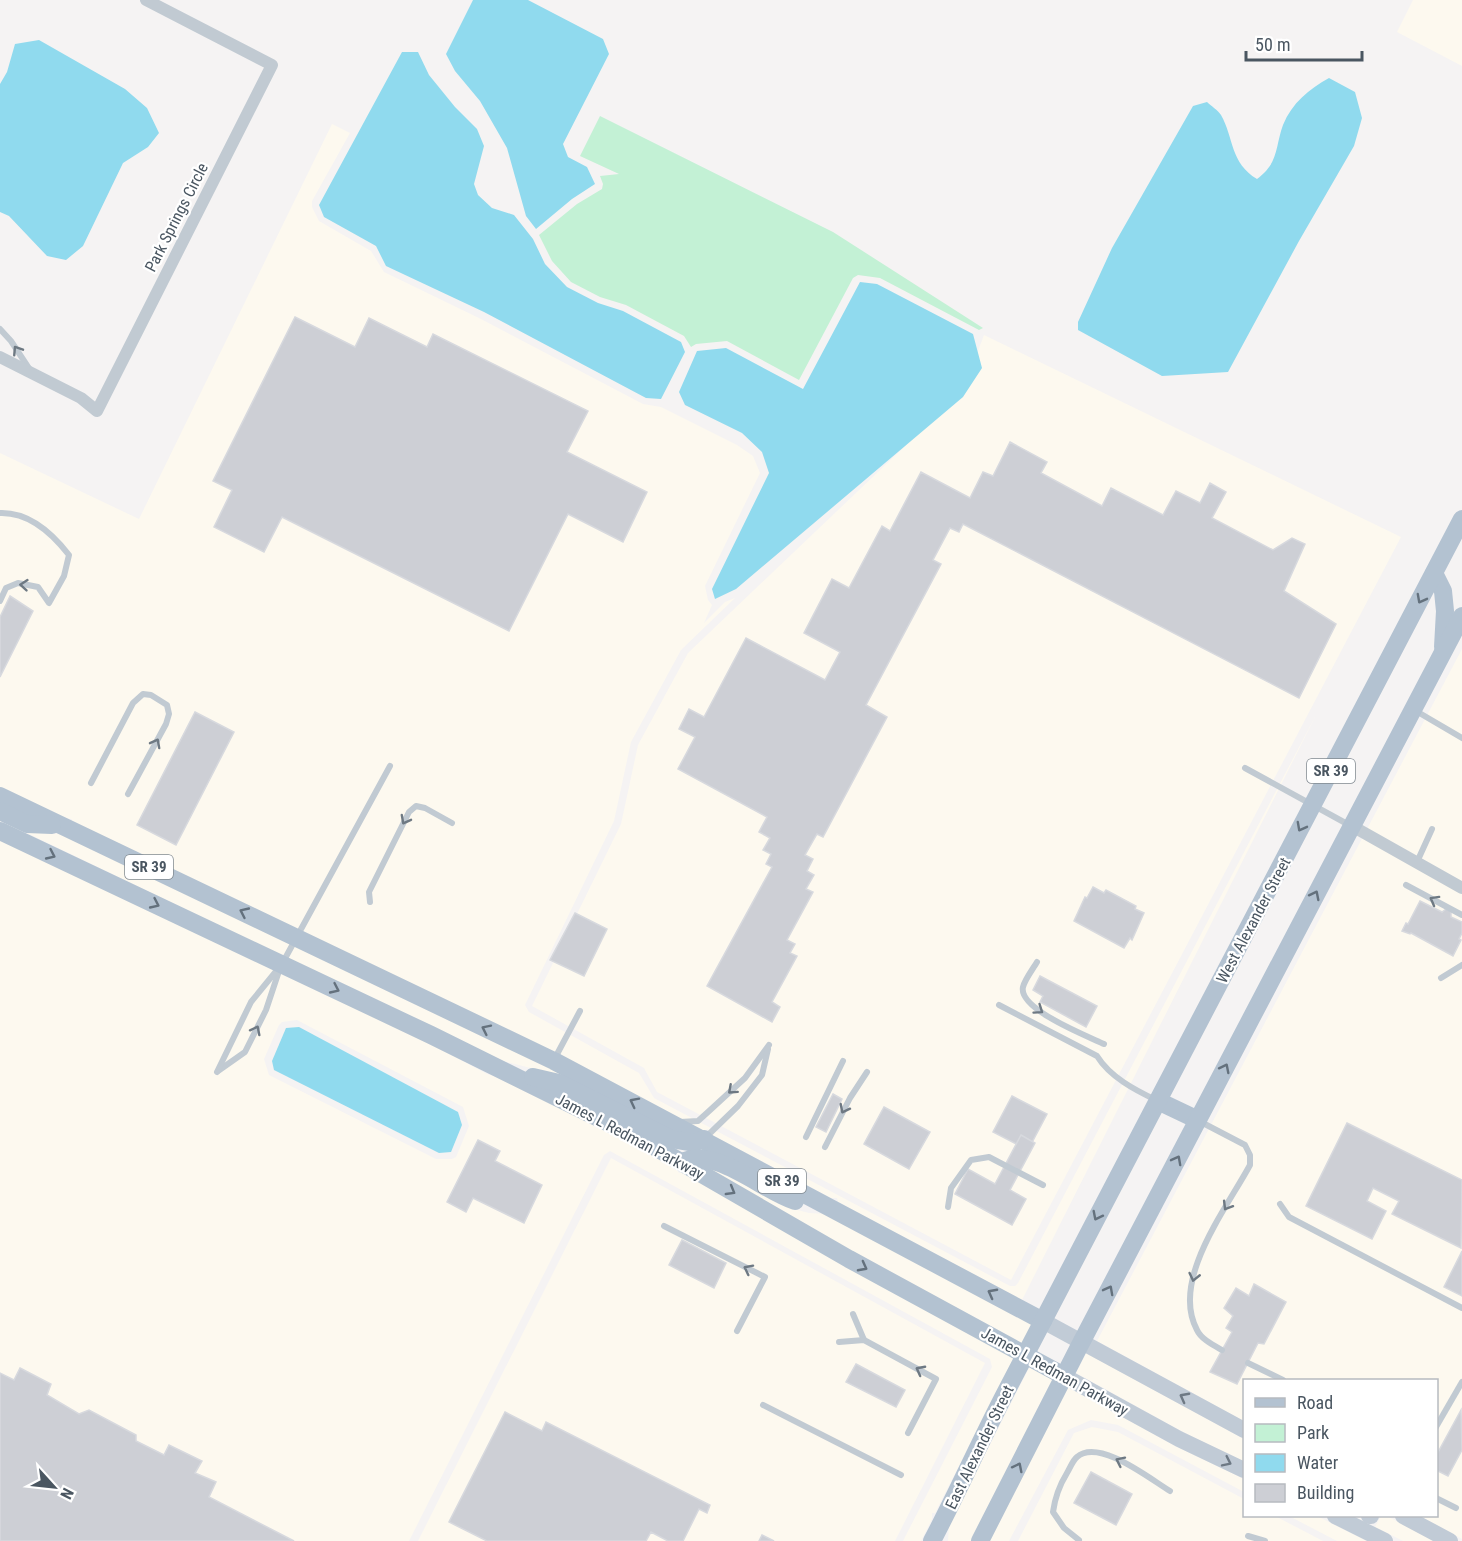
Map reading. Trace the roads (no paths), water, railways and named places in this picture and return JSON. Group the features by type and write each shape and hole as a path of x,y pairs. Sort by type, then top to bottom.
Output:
{"main road":[{"name":"West Alexander Street","path":"1043,1321 1460,526"},
{"path":"1434,573 1443,591 1445,611 1443,652"},
{"name":"SR 39","path":"1064,1376 1462,616"},
{"name":"James L Redman Parkway","path":"0,796 554,1061 1243,1429"},
{"path":"0,811 27,824 63,826"},
{"name":"James L Redman Parkway","path":"0,831 282,964 641,1139 849,1259 1179,1439 1243,1469"},
{"path":"496,1068 559,1083 671,1139 694,1143 704,1140"},
{"path":"1158,1101 1198,1120"},
{"path":"682,1162 696,1158 711,1160 791,1200 811,1206 829,1206"},
{"name":"East Alexander Street","path":"932,1541 1043,1321"},
{"path":"980,1541 1064,1376"},
{"path":"945,1541 969,1469"},
{"path":"1339,1517 1385,1541"},
{"path":"1407,1517 1450,1541"}],"street":[{"name":"Park Springs Circle","path":"0,357 81,398 97,411 272,65 146,0"},
{"path":"1352,826 1462,888"}],"lane":[{"path":"0,329 11,341 32,373"},
{"path":"0,513 13,512 33,522 55,536 69,555 64,576 49,603 38,587 18,583 6,588 0,601"},
{"path":"91,783 133,703 142,694 151,695 167,705 169,714 166,724 128,795"},
{"path":"1413,709 1462,738"},
{"path":"282,964 251,1002 217,1072 245,1052 266,1010 282,964 390,765"},
{"path":"1245,768 1352,826"},
{"path":"369,902 369,892 409,812 416,806 425,808 452,823"},
{"path":"1417,863 1432,829"},
{"path":"1406,885 1462,915"},
{"path":"1037,962 1022,988 1024,996 1035,1008 1104,1044"},
{"path":"1441,978 1462,965"},
{"path":"999,1005 1097,1056 1104,1068 1158,1101"},
{"path":"554,1061 580,1011"},
{"path":"671,1122 698,1121 745,1078 769,1045 762,1075 738,1106 704,1140"},
{"path":"806,1137 843,1061"},
{"path":"825,1147 850,1098 867,1072"},
{"path":"1198,1120 1245,1145 1250,1155 1250,1165 1198,1259 1190,1292 1190,1311 1197,1332 1222,1350"},
{"path":"948,1207 951,1188 971,1160 988,1157 1043,1185"},
{"path":"1280,1204 1289,1217 1462,1308"},
{"path":"664,1226 765,1277 737,1331"},
{"path":"853,1314 864,1340"},
{"path":"839,1342 864,1340 936,1379 908,1433"},
{"path":"1248,1363 1281,1379"},
{"path":"1438,1425 1462,1382"},
{"path":"763,1405 901,1475"},
{"path":"1079,1540 1064,1528 1053,1512 1058,1488 1076,1457 1089,1451 1107,1455 1125,1462 1170,1491"},
{"path":"1438,1499 1456,1508"},
{"path":"1248,1536 1265,1541"}],"water":[{"path":"473,0 528,0 603,39 609,54 563,144 568,157 587,167 595,184 572,199 536,229 526,216 507,148 480,101 455,71 446,54"},
{"path":"39,40 125,89 147,108 159,133 148,147 123,163 83,246 66,260 47,256 9,216 0,212 0,84 7,72 15,44"},
{"path":"402,52 418,52 429,75 455,107 477,129 484,146 474,184 478,195 492,208 514,215 533,239 545,264 567,287 598,303 623,311 681,342 685,352 661,399 646,398 484,312 386,266 376,246 324,217 319,205"},
{"path":"1329,78 1355,92 1362,118 1354,146 1228,372 1162,376 1078,330 1078,322 1112,248 1193,106 1207,102 1220,113 1237,158 1248,173 1257,179 1273,161 1283,125 1291,110 1308,92"},
{"path":"860,282 877,284 973,334 982,368 963,397 736,589 715,599 712,589 769,473 762,452 742,433 685,405 679,392 697,351 726,348 803,389"},
{"path":"299,1027 458,1112 462,1125 451,1152 439,1153 274,1070 272,1061 286,1028"}]}
